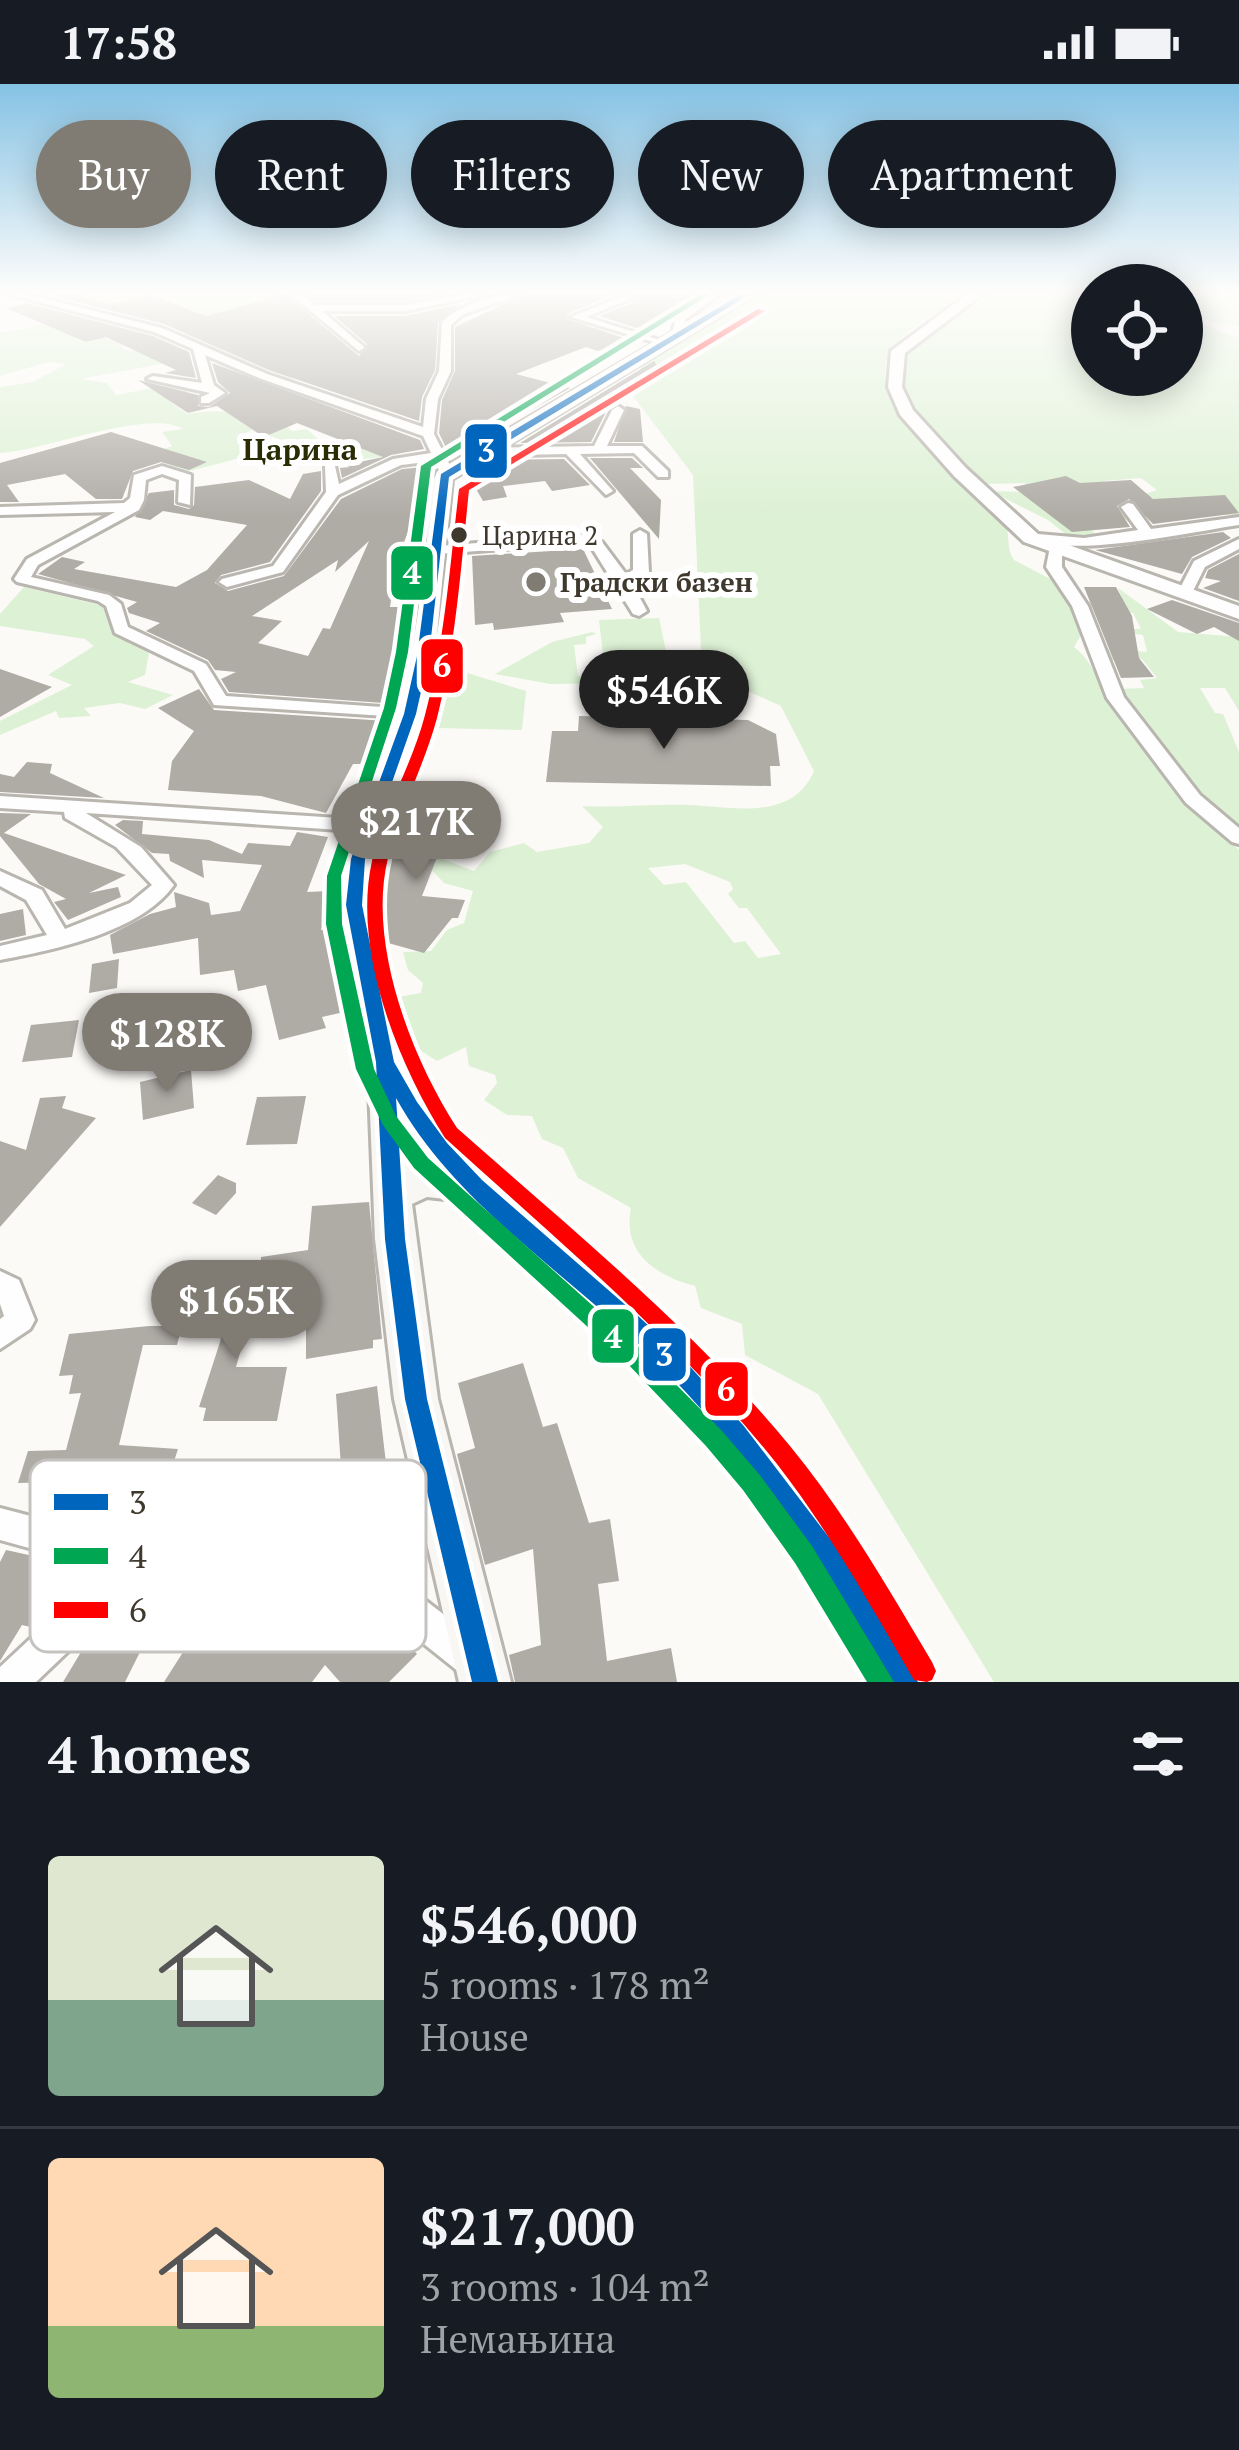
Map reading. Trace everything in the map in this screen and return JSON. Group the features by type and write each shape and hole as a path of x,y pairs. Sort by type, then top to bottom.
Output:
{"main road":[{"path":"483,1674 416,1399 392,1196 385,1062 354,905 356,867 410,714 438,550 443,465 481,452 620,368"},
{"path":"385,1062 418,1125 477,1188 664,1355 741,1438 829,1554 905,1682"},
{"path":"392,1196 422,1181 477,1188"}],"street":[{"path":"153,379 207,393 202,368"},
{"path":"250,368 428,434"},
{"path":"227,583 278,569 333,492 398,462 443,465 428,434 432,399 445,368"},
{"path":"897,368 895,387 918,428 1031,538 1239,613"},
{"path":"598,452 618,410"},
{"path":"481,452 637,449 662,474"},
{"path":"572,453 606,491"},
{"path":"330,469 333,492"},
{"path":"129,506 137,500 139,478 162,470 186,478 185,502"},
{"path":"0,511 134,507 32,562 22,578 113,604 121,630 200,668 220,700 410,714"},
{"path":"1128,507 1146,532"},
{"path":"1031,538 1084,542 1239,521"},
{"path":"622,581 641,572 640,534"},
{"path":"438,550 582,539 597,545 639,611"},
{"path":"1186,592 1199,564 1239,543"},
{"path":"1054,550 1054,567 1080,606 1102,674 1116,698 1193,799 1239,838"},
{"path":"0,802 370,826"},
{"path":"0,953 127,914 159,896 163,885 126,844 61,808"},
{"path":"5,884 34,895 59,937"},
{"path":"0,1283 9,1289 20,1320 0,1336"},
{"path":"0,1524 30,1532"},
{"path":"426,1621 483,1674"},
{"path":"10,1682 42,1652"}],"green space":[{"path":"0,368 29,368 0,376"},
{"path":"59,368 142,368 80,379 107,383 116,395 173,384 195,387 170,402 187,414 242,412 271,418 292,431 307,429 319,440 308,445 375,437 390,456 328,463 293,452 297,445 252,430 242,435 278,448 186,472 146,456 172,446 162,432 183,429 168,424 122,427 0,453 0,387 33,382"},
{"path":"260,368 314,368 291,380"},
{"path":"641,368 886,368 889,394 902,418 942,464 1001,518 1014,560 1060,584 1082,633 1074,647 1092,668 1114,709 1173,783 1239,850 1239,1682 994,1682 818,1394 745,1355 742,1324 701,1308 695,1286 667,1276 645,1260 632,1238 631,1208 578,1178 563,1148 542,1139 532,1116 507,1115 484,1100 497,1083 495,1075 469,1066 466,1047 437,1061 417,1048 408,1031 393,1032 386,999 421,993 423,983 408,970 403,952 431,951 447,930 464,923 473,891 444,883 426,864 435,856 474,871 490,852 524,843 537,852 589,843 603,827 582,806 775,805 804,787 814,771 781,706 702,671 693,475 633,396","holes":["685,864 730,882 733,889 728,894 739,908 747,908 781,954 758,958 745,941 734,943 686,882 664,885 648,868"]},
{"path":"903,368 1071,368 1071,396 1203,396 1203,368 1239,368 1239,517 1193,508 1181,497 1131,507 1133,498 1157,490 1141,478 1104,481 1125,498 1124,505 1110,495 1088,510 1125,509 1137,525 1117,516 1082,523 1095,533 1073,540 1048,520 990,491 1027,492 1025,483 983,484 923,426 904,390"},
{"path":"24,587 103,606 119,636 149,653 145,675 128,682 173,695 145,709 120,703 84,708 91,716 59,718 56,711 0,735 0,721 72,685 48,675 94,646 85,639 0,626 0,614"},
{"path":"1118,588 1178,632 1239,637 1239,711 1225,688 1200,688 1215,713 1223,714 1239,752 1239,826 1198,798 1117,689 1144,688 1140,680 1157,678 1142,659 1104,661 1100,648 1147,652 1143,635 1100,629 1141,629 1133,613 1089,607 1086,601 1124,602"},
{"path":"659,618 670,670 605,672 599,620"},
{"path":"596,634 586,637 586,644 574,645 578,676 644,674 648,683 550,684 495,674 552,642"},
{"path":"454,669 526,691 522,730 439,728"}],"building":[{"path":"171,368 193,368 196,378 165,373 176,370"},
{"path":"213,368 224,368 420,440 424,449 391,455 342,478 340,468 350,467 345,465 383,457 297,423 264,437 217,406 188,413 138,380 198,395 198,406 209,407 230,393 218,382"},
{"path":"263,368 435,368 422,397 419,421"},
{"path":"533,368 516,374 570,388 450,456 439,433 442,400 455,371"},
{"path":"643,368 657,368 608,408 591,442 520,443"},
{"path":"626,406 640,409 643,442 614,442"},
{"path":"111,432 207,462 189,470 161,462 133,471 122,499 96,499 65,474 7,485 19,502 0,502 0,463"},
{"path":"590,458 632,458 643,468 630,468 661,500 659,539"},
{"path":"564,459 590,485 552,491 545,481 503,486 507,497 483,501 468,475 491,460"},
{"path":"424,467 416,503 424,502 423,526 410,526 396,564 390,607 414,607 407,654 384,703 229,692 221,679 236,672 215,670 208,660 146,631 160,623 129,613 127,608 137,602 38,574 62,557 85,562 74,569 176,587 207,570 247,525 163,511 150,520 135,517 149,493 174,490 174,505 189,509 194,505 195,487 249,480 290,499 303,474 321,471 321,491 270,562 221,575 215,583 228,591 284,576 341,499 402,469","holes":["369,541 330,629 323,628 308,656 258,643 282,621 252,616 338,560 335,572"]},
{"path":"1066,476 1080,483 1131,480 1153,499 1225,495 1239,513 1153,524 1129,499 1117,506 1130,527 1072,532 1013,487"},
{"path":"1223,532 1231,538 1192,557 1182,574 1095,550"},
{"name":"Градски базен","path":"583,549 612,609 560,613 564,622 494,630 493,623 475,625 472,556"},
{"path":"1239,554 1239,601 1203,588 1221,581 1205,578 1208,570"},
{"path":"1084,587 1116,587 1132,616 1139,658 1154,677 1121,678"},
{"path":"1172,600 1239,623 1239,641 1214,627 1197,634 1147,609"},
{"path":"0,669 52,687 0,717"},
{"path":"199,689 214,710 387,721 363,764 353,764 326,813 261,796 168,790 172,761 194,731 158,708"},
{"path":"579,716 748,720 776,734 780,766 770,766 771,786 546,782 552,731 578,731"},
{"path":"27,762 52,764 50,773 104,798 0,792 0,774 14,777"},
{"path":"0,813 31,814 4,833 126,875 89,893 118,887 121,897 68,920 54,902 66,899 39,884 0,836"},
{"path":"413,814 475,835 448,856 439,852 422,896 465,900 458,918 452,918 424,953 381,941 375,912 390,865 377,864 386,834"},
{"path":"123,820 143,821 142,834 209,840 242,854 248,843 290,846 297,832 328,837 307,892 328,891 321,930 339,927 342,947 335,952 353,1010 322,1017 326,1028 279,1040 266,985 238,991 234,970 200,975 198,938 113,954 110,935 150,914 176,907 174,892 209,903 211,915 240,911 262,865 202,860 204,878 170,861 169,854 152,853 115,825"},
{"path":"23,909 26,935 0,941 0,914"},
{"path":"119,959 117,988 89,993 92,964"},
{"path":"79,1020 72,1057 22,1062 31,1025"},
{"path":"191,1070 194,1108 143,1120 140,1082"},
{"path":"66,1096 62,1108 96,1118 0,1227 0,1141 26,1150 40,1098"},
{"path":"306,1096 297,1144 246,1145 257,1097"},
{"path":"218,1175 236,1183 236,1193 216,1215 192,1203"},
{"path":"369,1202 382,1339 373,1340 373,1348 306,1359 306,1310 260,1317 261,1257 308,1250 312,1206"},
{"path":"226,1269 250,1318 236,1367 287,1367 277,1421 203,1421 206,1408 199,1407 221,1339 195,1284"},
{"path":"182,1326 177,1345 143,1345 119,1445 178,1449 174,1460 30,1460 30,1483 18,1483 28,1451 66,1450 81,1393 69,1394 73,1375 59,1376 69,1334"},
{"path":"523,1363 543,1427 557,1423 589,1523 610,1519 619,1581 598,1584 607,1661 671,1648 677,1682 515,1682 509,1655 541,1645 533,1549 485,1565 457,1454 475,1448 458,1383"},
{"path":"377,1386 386,1460 340,1460 336,1394"},
{"path":"6,1550 30,1555 30,1627 22,1625 0,1661 0,1562"},
{"path":"81,1652 140,1652 125,1682 63,1682"},
{"path":"183,1652 417,1654 389,1682 340,1682 325,1665 312,1682 164,1682"}],"transit line":[{"name":"4","path":"587,368 426,466 402,652 390,708 334,876 334,924 365,1069 389,1120 421,1163 592,1316 714,1438 787,1530 881,1682"},
{"name":"3","path":"485,1682 416,1399 395,1239 385,1062 354,905 358,859 410,714 423,656 444,476 625,368"},
{"name":"6","path":"667,368 464,489 438,688 376,882 378,943 407,1047 451,1133 624,1288 748,1412 823,1508 923,1671"},
{"name":"3","path":"385,1062 410,1107 475,1185 667,1357 735,1432 826,1553 905,1682"}],"place":[{"name":"Царина 2","path":"459,535"},
{"name":"Градски базен","path":"536,582"}],"district":[{"name":"Царина","path":"300,449"}]}
